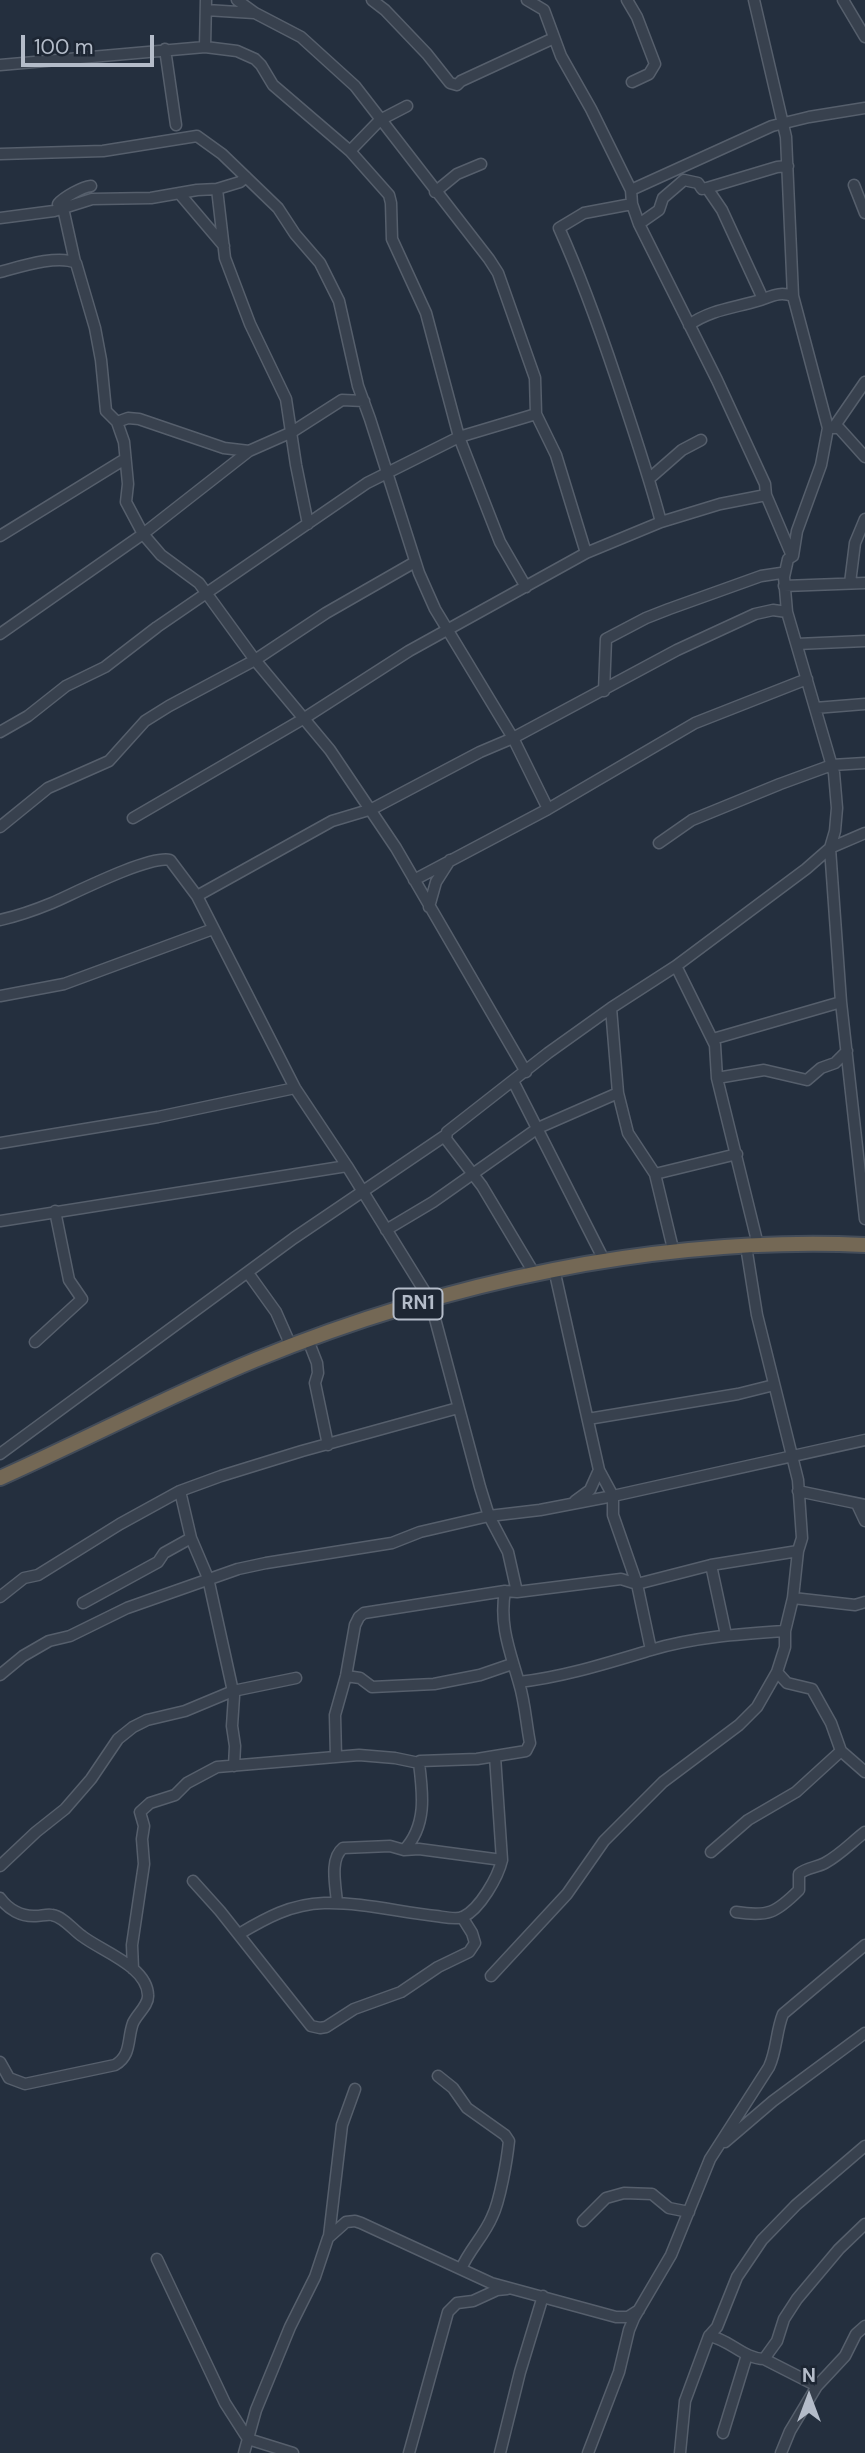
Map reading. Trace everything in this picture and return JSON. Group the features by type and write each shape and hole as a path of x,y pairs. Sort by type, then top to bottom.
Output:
{"highway":[{"name":"RN1","path":"0,1478 213,1378 291,1346 473,1287 554,1269 674,1253 752,1246 865,1245"}],"street":[{"path":"237,0 255,13 301,37 355,86 435,192 480,245 498,273 535,378 536,414 556,455 586,553"},
{"path":"372,0 422,49 450,83 457,85 554,38"},
{"path":"527,0 544,10 554,38 631,190 632,204 639,224 765,484 766,495 793,556"},
{"path":"627,0 637,17 654,64 649,74 632,82"},
{"path":"754,0 783,123 788,166 793,296 831,428"},
{"path":"844,0 865,37"},
{"path":"205,47 206,5 255,13"},
{"path":"0,65 205,47 237,51 255,59 273,85 350,151 391,199 392,239 422,302 459,437 495,532 526,587"},
{"path":"165,50 176,125"},
{"path":"350,151 380,120 407,106"},
{"path":"631,190 746,137 783,123 817,116 863,112"},
{"path":"176,125 222,154 278,208 295,234 320,263 339,301 354,374 415,562 435,609 513,738 548,809"},
{"path":"159,142 176,125"},
{"path":"0,154 103,151 194,135"},
{"path":"435,192 457,174 481,164"},
{"path":"639,224 659,210 663,198 684,180 698,183 702,189 788,166"},
{"path":"0,218 63,208 92,199 151,198 217,189 240,182 246,177"},
{"path":"854,185 865,214"},
{"path":"91,186 84,187 58,204 63,208 75,262 90,305 101,360 106,411 117,422 124,442 128,484 126,502 143,534 161,555 190,575 208,593 255,660 330,750 367,806 372,809 526,1072"},
{"path":"707,188 722,210 763,299"},
{"path":"217,189 225,258 250,324 286,399 308,524"},
{"path":"179,193 224,246"},
{"path":"632,204 584,213 559,228 583,281 650,478 662,522"},
{"path":"0,272 28,264 61,260 75,262"},
{"path":"689,325 725,307 763,299 775,293 793,296"},
{"path":"784,582 788,559 793,556 797,531 821,465 831,428 865,382"},
{"path":"0,634 143,534 249,451 292,432 342,400 364,401"},
{"path":"0,732 28,716 59,690 106,667 156,627 358,489 459,437 536,414"},
{"path":"117,422 128,418 139,419 224,448 249,451"},
{"path":"831,428 843,431 865,457"},
{"path":"650,478 682,450 701,440"},
{"path":"0,536 125,459"},
{"path":"133,818 303,719 449,629 586,553 662,522 720,504 766,495"},
{"path":"850,583 855,543 865,519"},
{"path":"0,827 48,788 108,761 145,721 255,660 326,613 415,562"},
{"path":"604,691 606,639 646,618 750,580 781,573 787,612 832,765 837,808 830,848 841,1002 865,1219"},
{"path":"784,582 865,583"},
{"path":"197,897 332,821 372,809 604,691 647,665 755,614 773,610 787,612"},
{"path":"797,644 865,641"},
{"path":"414,880 451,858 548,809 695,723 807,680"},
{"path":"815,708 865,704"},
{"path":"659,843 692,820 780,783 832,765 865,763"},
{"path":"0,1454 294,1238 446,1135 548,1053 676,966 830,848 865,833"},
{"path":"429,907 436,882 451,858"},
{"path":"0,920 22,915 113,876 162,859 170,860 197,897 295,1088 430,1300 489,1516 508,1552 517,1592"},
{"path":"0,996 64,984 213,929"},
{"path":"491,1976 566,1894 604,1841 663,1782 750,1716 777,1672 785,1647 785,1630 802,1538 793,1457 754,1301 752,1246 737,1154 716,1077 717,1058 713,1040 676,966"},
{"path":"713,1040 841,1002"},
{"path":"611,1008 618,1093 628,1133 655,1174 674,1253"},
{"path":"716,1077 764,1070 807,1080 821,1068 835,1063 847,1051"},
{"path":"513,1081 605,1262"},
{"path":"0,1143 158,1117 295,1088"},
{"path":"386,1230 433,1202 538,1128 618,1093"},
{"path":"446,1135 446,1139 472,1173 534,1273"},
{"path":"655,1174 737,1154"},
{"path":"0,1221 347,1166"},
{"path":"35,1342 82,1299 69,1280 55,1211"},
{"path":"554,1269 599,1470 613,1496 613,1515 637,1584 651,1650"},
{"path":"248,1273 276,1312 291,1346"},
{"path":"308,1340 317,1363 315,1383 328,1445"},
{"path":"588,1419 738,1395 774,1385"},
{"path":"0,1597 24,1578 38,1575 140,1512 180,1491 221,1476 458,1408"},
{"path":"0,1675 23,1656 49,1642 70,1636 127,1608 208,1578 266,1563 392,1543 420,1532 489,1516 613,1496 865,1440"},
{"path":"569,1504 590,1490 599,1470"},
{"path":"180,1491 191,1538 208,1578 233,1690 234,1766"},
{"path":"798,1491 861,1505 865,1521"},
{"path":"83,1603 158,1562 164,1553 191,1538"},
{"path":"336,1757 335,1715 346,1676 355,1625 364,1613 505,1591 517,1592 621,1579 637,1584 711,1565 798,1551"},
{"path":"711,1565 726,1635"},
{"path":"133,1969 132,1945 144,1864 144,1826 140,1812 150,1802 175,1795 187,1783 208,1770 234,1766 376,1756 419,1763 420,1760 523,1753 528,1748 530,1743 519,1682 502,1619 505,1591"},
{"path":"793,1598 855,1605 865,1602"},
{"path":"519,1682 569,1673 651,1650 726,1635 785,1630"},
{"path":"346,1676 360,1678 370,1686 434,1684 480,1675 512,1664"},
{"path":"777,1672 787,1683 812,1689 831,1723 841,1751 865,1772"},
{"path":"0,1866 65,1809 91,1779 124,1733 147,1720 174,1715 233,1690 296,1678"},
{"path":"711,1852 748,1820 796,1792 841,1751"},
{"path":"239,1934 276,1913 291,1908 337,1903 462,1917 482,1898 499,1874 502,1860 495,1756"},
{"path":"404,1850 413,1840 421,1816 423,1798 419,1763"},
{"path":"736,1912 763,1915 776,1911 799,1890 799,1874 802,1871 832,1858 865,1832"},
{"path":"337,1903 335,1860 340,1850 361,1846 390,1846 404,1850 419,1849 502,1860"},
{"path":"193,1881 239,1934 311,2026 320,2028 329,2026 354,2009 401,1992 438,1967 469,1952 475,1943 462,1917"},
{"path":"0,1898 4,1905 23,1915 56,1916 87,1940 133,1969 147,1990 148,1998 134,2021 123,2060 105,2068 25,2084 9,2078 0,2062"},
{"path":"113,1955 132,1945"},
{"path":"588,2453 619,2372 629,2330 671,2255 702,2175 769,2067 783,2014 865,1945"},
{"path":"717,2149 773,2101 865,2033"},
{"path":"438,2076 453,2088 467,2108 505,2135 509,2141 498,2202 485,2231 461,2269"},
{"path":"244,2453 271,2371 315,2277 328,2238 342,2125 355,2089"},
{"path":"680,2453 685,2401 709,2336 718,2327 737,2277 762,2241 796,2205 865,2146"},
{"path":"583,2221 606,2198 624,2193 652,2194 669,2208 689,2211"},
{"path":"328,2238 341,2225 355,2221 507,2289 543,2296 616,2317 628,2316 639,2310"},
{"path":"764,2359 777,2341 783,2319 797,2299 839,2249 865,2224"},
{"path":"156,2259 225,2403 248,2439 293,2453"},
{"path":"409,2453 448,2312 457,2303 473,2301 497,2290 507,2289"},
{"path":"500,2453 520,2372 543,2296"},
{"path":"781,2453 790,2431 817,2386 845,2356 856,2334 865,2326"},
{"path":"709,2336 727,2342 747,2355 764,2359 817,2386"},
{"path":"723,2433 747,2355"}]}
